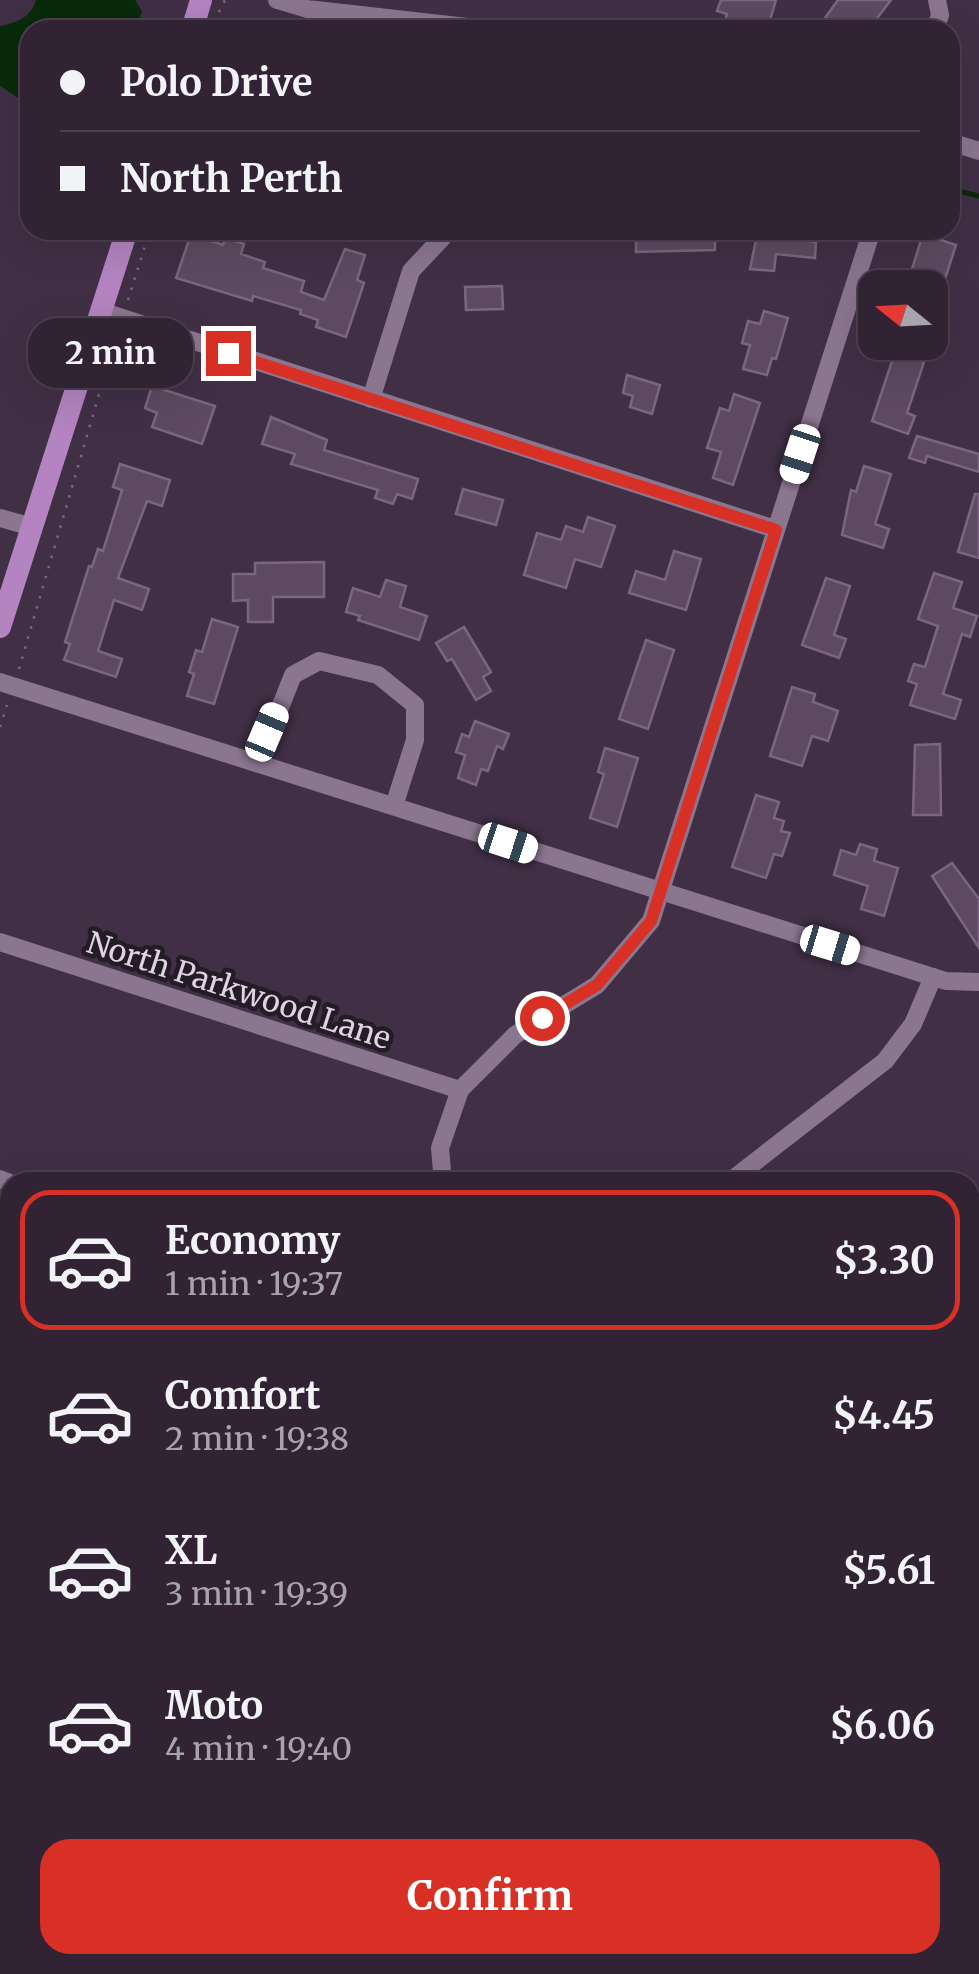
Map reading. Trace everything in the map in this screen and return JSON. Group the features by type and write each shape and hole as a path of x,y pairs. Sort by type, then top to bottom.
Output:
{"main road":[{"path":"0,627 32,527 111,315 125,240"}],"street":[{"path":"277,0 307,9 405,20"},
{"path":"371,399 411,271 439,240"},
{"path":"442,1172 440,1148 460,1090 515,1035 597,985 651,921 869,240"},
{"path":"111,315 776,530"},
{"path":"0,518 32,527"},
{"path":"258,763 292,675 319,661 378,675 415,705 415,740 394,806"},
{"path":"7,684 946,982 979,982"},
{"name":"North Parkwood Lane","path":"0,942 460,1090"},
{"path":"742,1172 885,1061 913,1024 933,978"}],"path":[{"path":"0,727 7,684 111,315 145,240"}],"shaded area":[{"path":"36,0 135,0 142,11 140,20 20,20 20,99 0,86 0,26 31,11"}],"building":[{"path":"721,0 776,0 770,20 725,20 727,14 717,11"},
{"path":"838,0 891,0 876,20 823,20"},
{"path":"189,240 223,245 225,240 232,240 244,244 241,254 265,262 263,268 304,281 301,292 324,300 345,249 365,255 357,280 364,283 346,337 316,327 318,320 300,314 301,310 253,296 252,301 176,278"},
{"path":"636,240 715,240 715,250 636,252"},
{"path":"756,240 816,242 815,258 776,254 774,271 750,269"},
{"path":"921,240 956,245 948,270 912,270"},
{"path":"502,286 503,309 466,310 465,287"},
{"path":"764,311 788,318 767,375 743,369 750,345 742,343 748,321 760,324"},
{"path":"892,360 924,362 907,413 915,416 908,434 872,421"},
{"path":"627,375 660,385 652,414 630,407 633,396 623,393"},
{"path":"152,386 215,406 202,444 152,427 157,413 145,408"},
{"path":"734,394 760,403 733,485 713,478 721,452 707,448 720,408 729,411"},
{"path":"271,417 327,440 324,450 418,479 412,499 397,494 393,504 375,498 378,490 291,464 295,454 262,444"},
{"path":"917,436 979,454 979,472 927,456 925,463 909,458"},
{"path":"120,464 170,480 162,506 147,501 118,578 149,589 142,610 114,600 98,651 122,659 116,677 64,660 70,644 65,642 89,566 92,567 98,549 103,551 122,490 113,487"},
{"path":"864,466 891,474 875,524 889,529 883,548 842,535 851,490 856,492"},
{"path":"463,489 503,500 496,525 456,514"},
{"path":"975,494 979,494 979,558 958,552"},
{"path":"588,517 615,526 601,567 575,559 566,588 524,575 537,533 561,540 566,526 583,532"},
{"path":"674,551 701,559 686,610 629,593 636,571 665,580"},
{"path":"324,562 324,597 273,597 273,622 248,622 248,600 233,601 233,574 255,574 255,563"},
{"path":"934,573 962,582 953,608 977,616 970,637 962,634 943,694 961,700 955,719 910,705 917,684 908,681 914,664 925,667 938,626 918,619"},
{"path":"826,578 850,586 834,635 846,639 839,658 802,645"},
{"path":"386,580 406,586 400,607 427,616 419,640 358,620 360,616 346,612 353,588 380,597"},
{"path":"212,619 238,627 214,704 187,696 196,650 202,652"},
{"path":"464,627 491,672 483,677 491,691 476,700 452,659 447,661 436,643"},
{"path":"646,640 674,650 648,729 619,719"},
{"path":"792,687 815,694 813,702 838,711 828,741 812,736 802,766 770,756"},
{"path":"475,721 509,734 503,749 497,746 488,771 481,769 476,785 458,778 465,755 456,752 462,734 469,737"},
{"path":"940,744 941,815 913,815 915,745"},
{"path":"605,748 638,758 617,827 590,818 604,774 598,772"},
{"path":"756,795 779,802 774,818 784,821 781,831 790,833 782,856 774,854 766,878 732,867"},
{"path":"860,844 877,849 874,861 898,868 884,916 861,909 868,886 834,875 841,850 856,855"},
{"path":"952,863 979,899 979,948 932,876"}],"waterway":[{"path":"960,191 979,196"}],"route":[{"path":"228,353 776,530 651,921 597,985 542,1018"}]}
